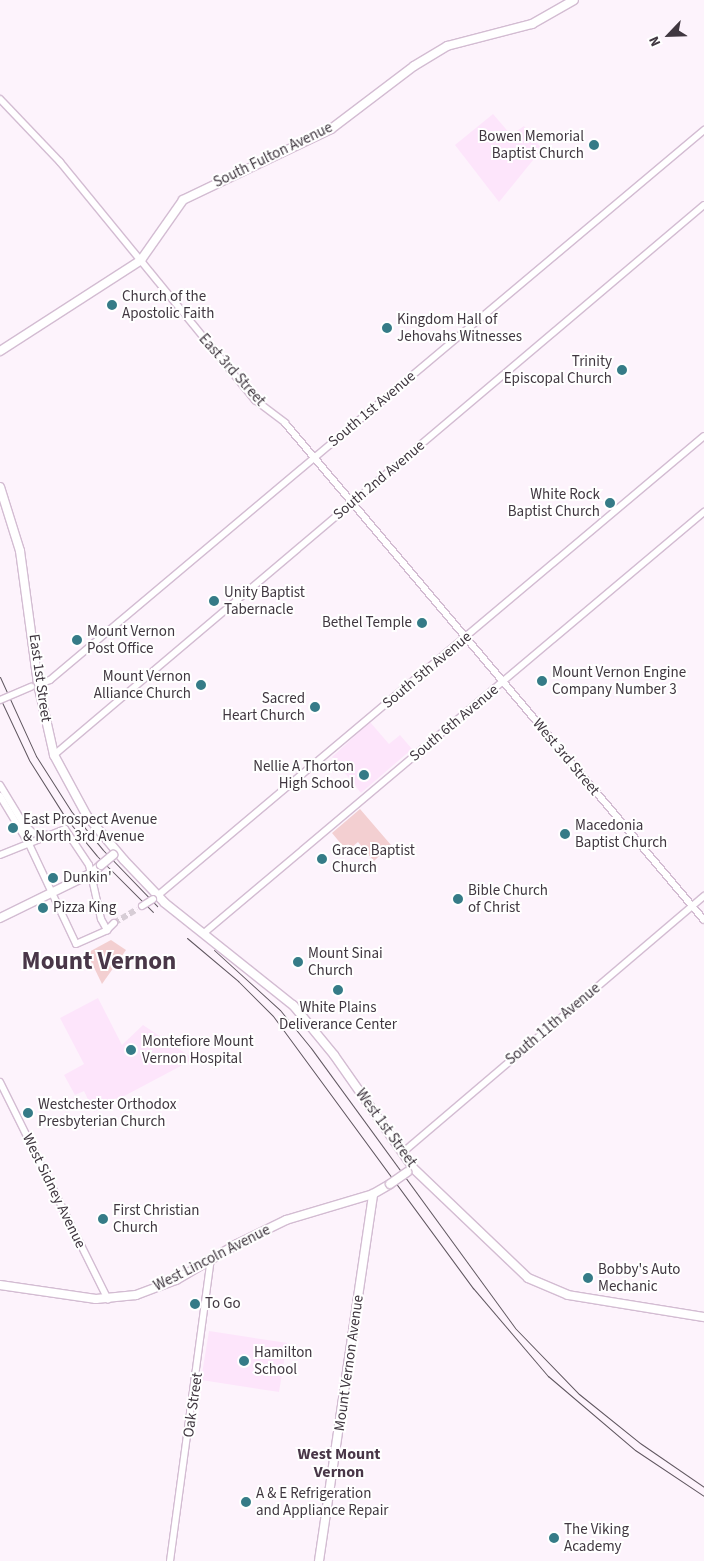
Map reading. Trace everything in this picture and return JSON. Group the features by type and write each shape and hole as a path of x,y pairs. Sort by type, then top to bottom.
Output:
{"main road":[{"name":"South Fulton Avenue","path":"0,351 141,260 183,200 331,129 414,66 447,46 532,24 574,0"},
{"name":"East 1st Street","path":"0,487 23,566 35,686 54,754 87,816 112,855"},
{"name":"West 1st Street","path":"112,855 148,903 204,933 293,1005 334,1055 402,1153 410,1170 528,1278 545,1288 568,1295 704,1317"},
{"path":"0,918 92,873 112,855"},
{"name":"West Lincoln Avenue","path":"0,1284 108,1300 160,1288 211,1258 286,1220 373,1194 410,1170"},
{"name":"Mount Vernon Avenue","path":"319,1561 373,1194"}],"street":[{"name":"East 3rd Street","path":"0,99 60,162 255,400 285,423 428,593"},
{"name":"South 1st Avenue","path":"3,698 50,680 704,130"},
{"name":"South 2nd Avenue","path":"54,754 704,205"},
{"name":"South 5th Avenue","path":"148,903 704,436"},
{"name":"South 6th Avenue","path":"204,933 704,512"},
{"name":"West 3rd Street","path":"428,593 704,920"},
{"path":"0,785 23,823 33,833 49,836"},
{"path":"0,796 29,844 76,944 107,930 114,923"},
{"path":"23,823 29,844"},
{"path":"0,855 65,829 92,873 101,919 107,930"},
{"name":"South 11th Avenue","path":"402,1153 704,896"},
{"name":"West Sidney Avenue","path":"0,1082 108,1300"},
{"name":"Oak Street","path":"170,1561 208,1302 211,1258"}],"shaded area":[{"path":"493,114 511,135 524,126 542,149 499,202 455,145"},
{"name":"Nellie A Thorton High School","path":"370,722 389,744 400,735 412,749 361,793 332,757"},
{"path":"360,809 391,845 374,861 358,842 347,851 332,833"},
{"path":"111,940 126,950 102,984 87,953"},
{"name":"Montefiore Mount Vernon Hospital","path":"98,998 122,1045 143,1025 194,1059 94,1112 84,1091 75,1095 64,1075 84,1064 60,1018"},
{"name":"Hamilton School","path":"209,1331 287,1343 279,1392 201,1380"}],"tunnel":[{"path":"114,923 137,909"}],"railway":[{"path":"0,677 36,756 71,811 103,850 157,906"},
{"path":"0,698 29,760 65,817 97,856 153,912"},
{"path":"187,938 238,981 273,1016 473,1288 548,1376 635,1450 704,1496"},
{"path":"214,950 280,1010 311,1048 515,1328 579,1394 640,1443 704,1487"}],"place":[{"name":"Bowen Memorial Baptist Church","path":"594,145"},
{"name":"Church of the Apostolic Faith","path":"112,305"},
{"name":"Kingdom Hall of Jehovahs Witnesses","path":"387,328"},
{"name":"Trinity Episcopal Church","path":"622,370"},
{"name":"White Rock Baptist Church","path":"610,503"},
{"name":"Unity Baptist Tabernacle","path":"214,601"},
{"name":"Bethel Temple","path":"422,623"},
{"name":"Mount Vernon Post Office","path":"77,640"},
{"name":"Mount Vernon Engine Company Number 3","path":"542,681"},
{"name":"Mount Vernon Alliance Church","path":"201,685"},
{"name":"Sacred Heart Church","path":"315,707"},
{"name":"Nellie A Thorton High School","path":"364,775"},
{"name":"East Prospect Avenue & North 3rd Avenue","path":"13,828"},
{"name":"Macedonia Baptist Church","path":"565,834"},
{"name":"Grace Baptist Church","path":"322,859"},
{"name":"Dunkin'","path":"53,878"},
{"name":"Bible Church of Christ","path":"458,899"},
{"name":"Pizza King","path":"43,908"},
{"name":"Mount Sinai Church","path":"298,962"},
{"name":"White Plains Deliverance Center","path":"338,990"},
{"name":"Montefiore Mount Vernon Hospital","path":"131,1050"},
{"name":"Westchester Orthodox Presbyterian Church","path":"28,1113"},
{"name":"First Christian Church","path":"103,1219"},
{"name":"Bobby's Auto Mechanic","path":"588,1278"},
{"name":"To Go","path":"195,1304"},
{"name":"Hamilton School","path":"244,1361"},
{"name":"A & E Refrigeration and Appliance Repair","path":"246,1502"},
{"name":"The Viking Academy","path":"554,1538"}],"district":[{"name":"Mount Vernon","path":"99,961"},
{"name":"West Mount Vernon","path":"339,1463"}]}
